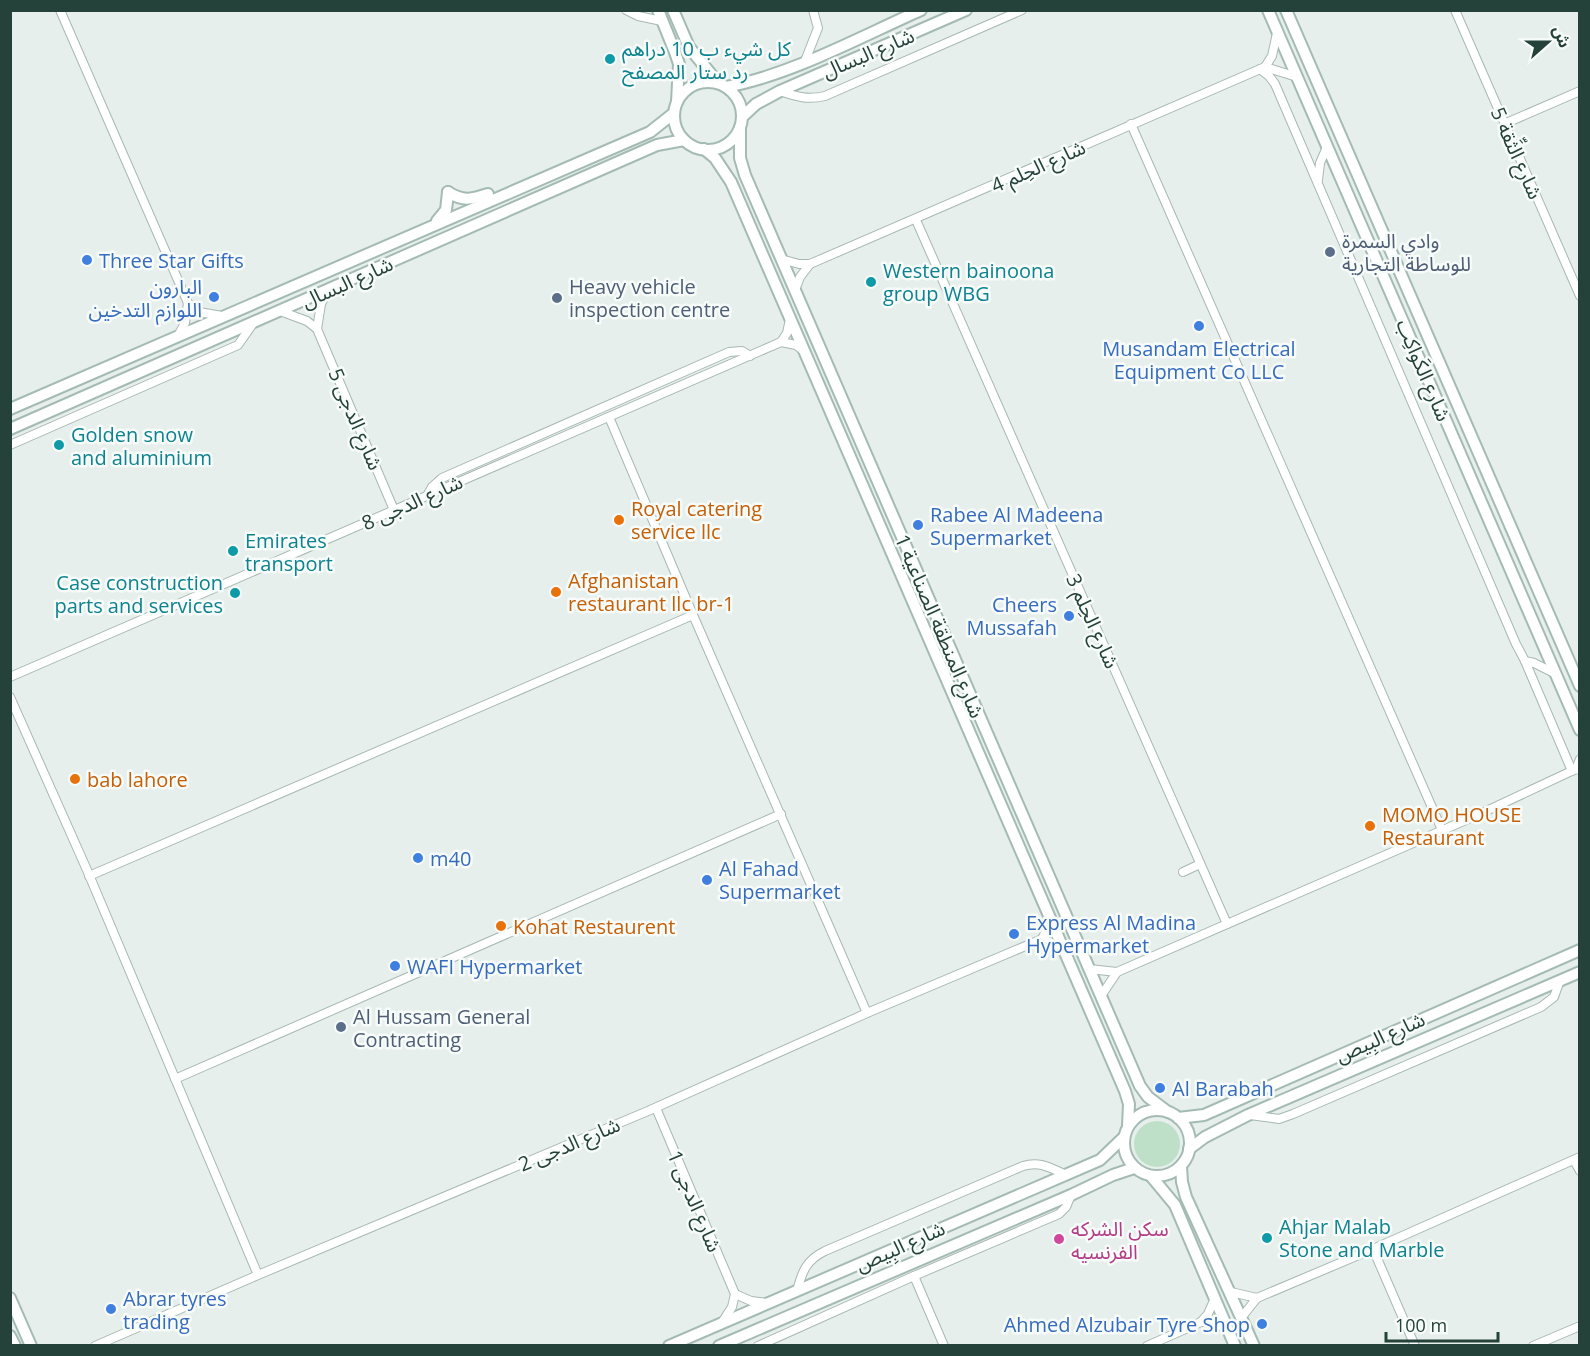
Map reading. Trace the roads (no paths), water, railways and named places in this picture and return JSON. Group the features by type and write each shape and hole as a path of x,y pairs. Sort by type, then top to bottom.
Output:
{"street":[{"path":"60,10 188,303 199,312 222,316"},
{"path":"626,10 638,16 660,16 679,64 675,108 678,132 693,146 713,149 729,142 741,123 738,100 702,65 689,47 673,10"},
{"path":"805,61 818,28 813,10"},
{"name":"شارع البسال","path":"722,85 746,83 805,61 921,10"},
{"name":"شارع البسال","path":"741,123 756,104 780,91 966,10"},
{"path":"780,91 799,98 813,99 825,96 1022,10"},
{"name":"شارع الكَواكِب","path":"1268,10 1580,730"},
{"name":"شارع الكَواكِب","path":"1286,10 1580,686"},
{"name":"شارع الثِّقة 5","path":"1455,10 1580,296"},
{"path":"1262,68 1272,56 1277,32"},
{"path":"1262,68 1297,77"},
{"path":"1262,68 1275,84 1516,644 1576,770"},
{"name":"شارع الحِلم 4","path":"810,264 916,220 1262,68"},
{"path":"675,108 681,95 696,84 703,82 722,85"},
{"path":"1504,124 1580,91"},
{"name":"شارع البسال","path":"10,410 429,226 650,132 675,108"},
{"name":"شارع المنطقة الصناعية 1","path":"741,123 740,158 745,175 1089,969 1140,1086 1148,1097 1173,1115"},
{"path":"1131,124 1442,830"},
{"name":"شارع البسال","path":"10,429 657,145 684,140"},
{"path":"1318,184 1320,164 1327,147"},
{"name":"شارع المنطقة الصناعية 1","path":"704,149 715,158 731,182 1125,1091 1129,1104 1126,1131"},
{"path":"429,226 443,216 448,192 472,200 495,191 512,190"},
{"name":"شارع الحِلم 3","path":"916,220 1227,924"},
{"path":"781,260 810,264"},
{"path":"795,290 800,277 810,264"},
{"path":"280,311 307,321 317,329 321,304 328,290"},
{"path":"178,336 185,323 188,303"},
{"path":"790,318 787,333 781,342 796,345 804,351"},
{"path":"10,445 238,345 254,322"},
{"name":"شارع الدجى 5","path":"317,329 394,510"},
{"name":"شارع الدجى 8","path":"10,677 781,342"},
{"path":"427,496 432,487 442,478 729,352 742,351 750,356"},
{"path":"609,417 867,1013"},
{"path":"89,876 693,615"},
{"path":"1525,661 1556,674"},
{"path":"10,697 89,876 258,1275"},
{"path":"1089,969 1118,972 1576,770 1580,759"},
{"path":"175,1080 781,814"},
{"path":"1183,872 1200,864"},
{"path":"1048,914 1049,925 1042,939 1062,946"},
{"name":"شارع الدجى 2","path":"95,1346 656,1108 867,1013 1042,939"},
{"name":"شارع البِيص","path":"1173,1115 1204,1114 1580,950"},
{"path":"1101,996 1118,972"},
{"name":"شارع البِيص","path":"1189,1149 1205,1137 1248,1115 1580,972"},
{"path":"1248,1115 1279,1119 1315,1105 1541,1007 1554,997 1560,980"},
{"name":"شارع الدجى 1","path":"656,1108 735,1294"},
{"path":"1157,1110 1173,1115 1186,1127 1190,1138 1189,1149 1181,1166 1173,1173 1162,1176 1151,1176 1134,1168 1127,1159 1124,1148 1126,1131 1136,1117 1157,1110"},
{"name":"شارع البِيص","path":"669,1346 1100,1160 1126,1131"},
{"path":"1242,1318 1257,1298 1577,1158 1580,1171"},
{"path":"797,1291 802,1273 808,1263 817,1255 834,1247 1032,1163 1043,1164 1064,1174"},
{"path":"1181,1166 1186,1197 1254,1346"},
{"name":"شارع البِيص","path":"719,1346 1113,1175 1134,1168"},
{"path":"1151,1176 1174,1205 1235,1346"},
{"path":"758,1346 914,1275 1059,1214 1066,1207 1071,1195"},
{"path":"1372,1249 1415,1346"},
{"path":"914,1275 944,1346"},
{"path":"1231,1292 1257,1298"},
{"path":"720,1324 729,1314 735,1294 751,1301 769,1304"},
{"path":"10,1298 31,1346"},
{"path":"1201,1322 1208,1314 1215,1298"},
{"path":"1147,1346 1201,1322 1210,1322 1228,1329"},
{"path":"1533,1346 1580,1326"},
{"path":"10,1336 15,1346"}],"place":[{"name":"كل شيء ب 10 دراهم رد ستار المصفح","path":"610,59"},
{"name":"وادي السمرة للوساطة التجارية","path":"1330,252"},
{"name":"Three Star Gifts","path":"87,260"},
{"name":"Western bainoona group WBG","path":"871,282"},
{"name":"البارون اللوازم التدخين","path":"214,297"},
{"name":"Heavy vehicle inspection centre","path":"557,298"},
{"name":"Musandam Electrical Equipment Co LLC","path":"1199,326"},
{"name":"Golden snow and aluminium","path":"59,445"},
{"name":"Royal catering service llc","path":"619,520"},
{"name":"Rabee Al Madeena Supermarket","path":"918,525"},
{"name":"Emirates transport","path":"233,551"},
{"name":"Afghanistan restaurant llc br-1","path":"556,592"},
{"name":"Case construction parts and services","path":"235,593"},
{"name":"Cheers Mussafah","path":"1069,616"},
{"name":"bab lahore","path":"75,779"},
{"name":"MOMO HOUSE Restaurant","path":"1370,826"},
{"name":"m40","path":"418,858"},
{"name":"Al Fahad Supermarket","path":"707,880"},
{"name":"Kohat Restaurent","path":"501,926"},
{"name":"Express Al Madina Hypermarket","path":"1014,934"},
{"name":"WAFI Hypermarket","path":"395,966"},
{"name":"Al Hussam General Contracting","path":"341,1027"},
{"name":"Al Barabah","path":"1160,1088"},
{"name":"Ahjar Malab Stone and Marble","path":"1267,1238"},
{"name":"سكن الشركه الفرنسيه","path":"1059,1239"},
{"name":"Abrar tyres trading","path":"111,1309"},
{"name":"Ahmed Alzubair Tyre Shop","path":"1262,1324"}]}
